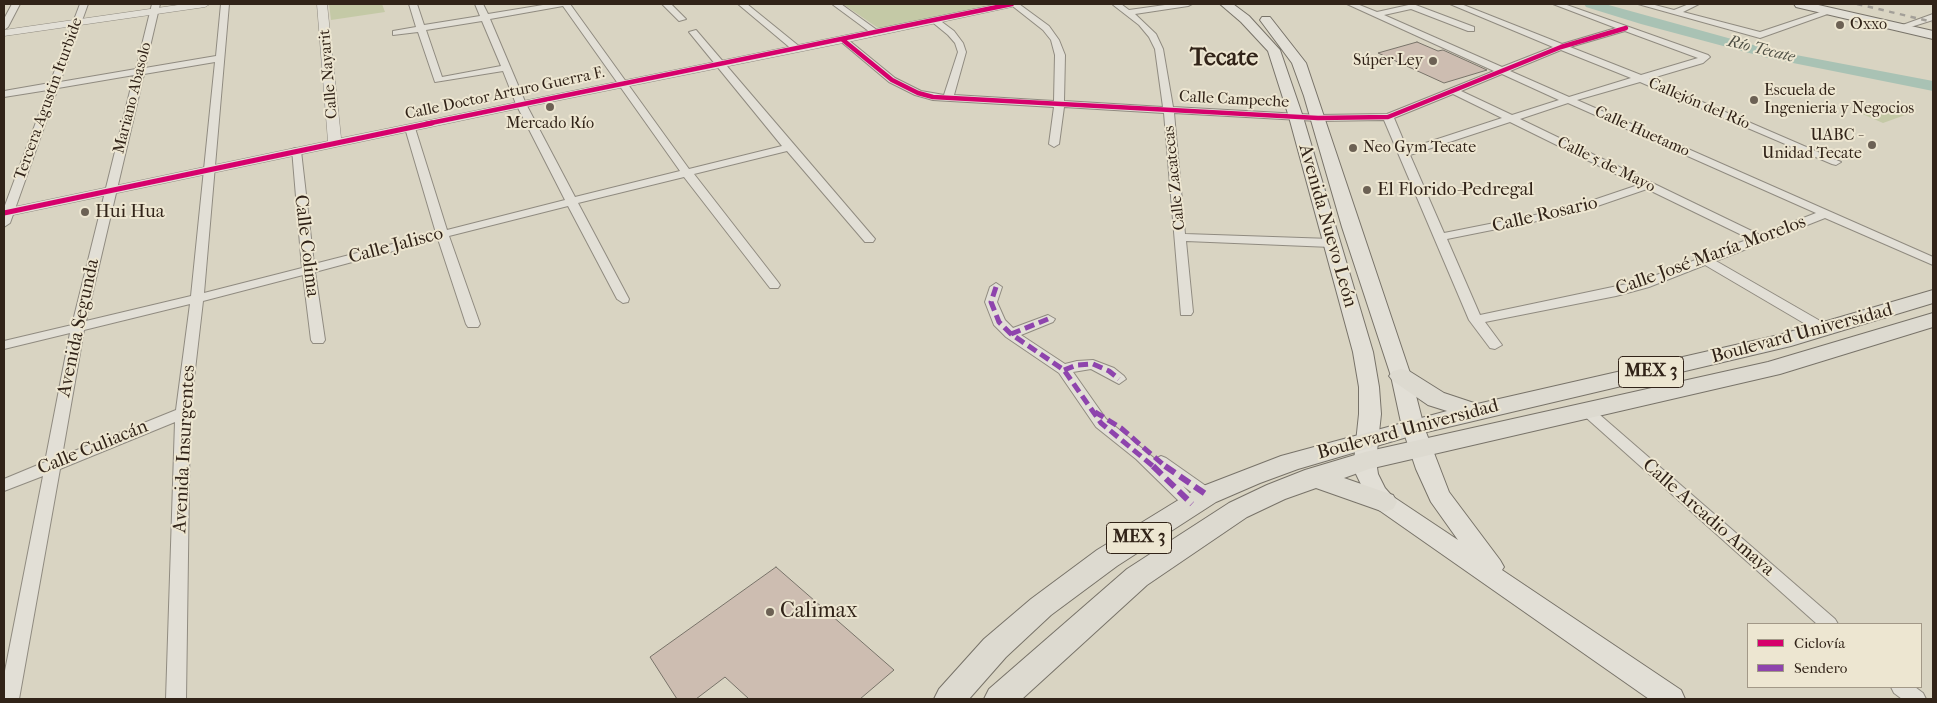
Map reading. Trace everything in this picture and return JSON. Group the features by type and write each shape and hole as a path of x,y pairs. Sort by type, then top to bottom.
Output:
{"main road":[{"name":"Avenida Nuevo León","path":"1226,4 1245,19 1274,50 1296,117 1363,352 1369,387 1370,414 1366,451"},
{"name":"Avenida Nuevo León","path":"1246,4 1268,22 1292,50 1299,63 1318,118 1362,262 1401,376 1427,469 1439,496 1476,548 1505,584"},
{"path":"1800,4 1933,35"},
{"name":"Boulevard Universidad","path":"1417,438 1476,412 1783,341 1933,296"},
{"name":"Boulevard Universidad","path":"959,695 995,648 1041,607 1108,558 1200,500 1290,462 1366,451 1417,438 1587,411 1772,368 1933,320"},
{"path":"1772,368 1763,362 1762,354 1783,341"},
{"path":"1401,376 1436,399 1476,412"},
{"path":"1366,451 1371,484 1384,502"},
{"name":"Boulevard Universidad","path":"1000,699 1137,576 1238,510 1314,477 1366,451"},
{"path":"1314,477 1384,502 1505,584 1557,623 1671,699"}],"street":[{"path":"4,27 16,4"},
{"name":"Tercera Agustin Iturbide","path":"5,216 84,4"},
{"path":"4,34 78,23 155,8 206,4"},
{"name":"Avenida Insurgentes","path":"176,699 183,413 210,170 225,4"},
{"name":"Calle Nayarit","path":"322,4 335,144"},
{"path":"413,4 437,78 444,80 506,68"},
{"path":"479,4 483,18 521,104 623,299"},
{"path":"396,33 562,4"},
{"path":"566,4 687,173 774,285"},
{"path":"666,4 682,19"},
{"path":"742,4 797,49"},
{"path":"836,4 877,33"},
{"path":"1013,4 1038,21 1055,40 1060,55 1059,105 1054,144"},
{"name":"Calle Doctor Arturo Guerra F.","path":"5,216 521,104 1013,4"},
{"name":"Calle Zacatecas","path":"1116,4 1142,23 1153,36 1159,49 1168,111 1181,237 1186,312"},
{"path":"1129,12 1188,4"},
{"name":"Calle Huetamo","path":"1351,4 1933,261"},
{"name":"Callejón del Río","path":"1454,4 1639,78 1836,162"},
{"path":"1404,153 1568,100 1700,61 1704,57 1557,4"},
{"path":"1642,4 1760,36 1832,11"},
{"path":"1674,13 1695,4"},
{"path":"1376,15 1412,6 1471,29"},
{"name":"Mariano Abasolo","path":"109,192 155,8"},
{"path":"1901,27 1933,17"},
{"path":"935,21 951,33 959,43 962,52 960,64 948,98"},
{"name":"Calle Campeche","path":"843,40 904,87 918,93 948,98 1318,118 1388,117 1454,92 1500,70 1561,47 1626,28"},
{"path":"693,32 719,65 869,239"},
{"path":"4,94 221,58"},
{"name":"Calle 5 de Mayo","path":"1454,92 1759,239"},
{"path":"1388,117 1476,320 1495,345"},
{"path":"410,128 442,234 473,324"},
{"name":"Calle Jalisco","path":"4,345 196,299 442,234 789,147"},
{"name":"Calle Colima","path":"296,152 318,340"},
{"name":"Calle Rosario","path":"1441,236 1573,212 1648,185"},
{"name":"Avenida Segunda","path":"9,699 78,328 109,192"},
{"name":"Calle José María Morelos","path":"1476,320 1611,293 1645,284 1704,259 1827,213"},
{"path":"1181,237 1331,244"},
{"path":"1704,259 1824,330"},
{"path":"996,286 992,294 994,311 999,322 1011,334 1064,370 1101,423 1200,500"},
{"path":"1011,334 1048,319"},
{"path":"1064,370 1078,365 1093,364 1109,371 1119,379"},
{"name":"Calle Arcadio Amaya","path":"1587,411 1828,623"},
{"name":"Calle Culiacán","path":"4,485 183,413"},
{"path":"1902,688 1916,699"}],"green space":[{"path":"329,4 382,4 385,12 331,20"},
{"path":"843,4 1001,4 881,30"},
{"path":"1885,105 1908,114 1883,123 1860,113"}],"building":[{"name":"Súper Ley","path":"1417,42 1438,51 1443,50 1487,70 1444,83 1378,53"},
{"name":"Calimax","path":"776,567 894,670 860,699 749,699 725,677 696,699 677,699 650,657"}],"waterway":[{"name":"Río Tecate","path":"1591,4 1646,21 1774,55 1933,86"}],"railway":[{"path":"1857,4 1933,22"}],"marked path":[{"path":"996,287 992,294 991,302 999,322 1011,334 1064,370 1101,423 1141,455 1192,504"},
{"path":"1011,334 1048,319"},
{"path":"1064,370 1077,365 1093,364 1109,371 1119,379"},
{"path":"1095,412 1121,428 1173,473 1207,495"}],"cycle path":[{"path":"4,213 521,104 843,40 1012,4"},
{"path":"843,40 892,80 918,93 933,97 1318,118 1388,117 1561,47 1626,28"}],"place":[{"name":"Oxxo","path":"1840,25"},
{"name":"Súper Ley","path":"1433,61"},
{"name":"Escuela de Ingenieria y Negocios","path":"1754,100"},
{"name":"Mercado Río","path":"550,107"},
{"name":"UABC - Unidad Tecate","path":"1872,145"},
{"name":"Neo Gym Tecate","path":"1353,148"},
{"name":"El Florido-Pedregal","path":"1367,190"},
{"name":"Hui Hua","path":"85,212"},
{"name":"Calimax","path":"770,612"}],"district":[{"name":"Tecate","path":"1224,59"}]}
